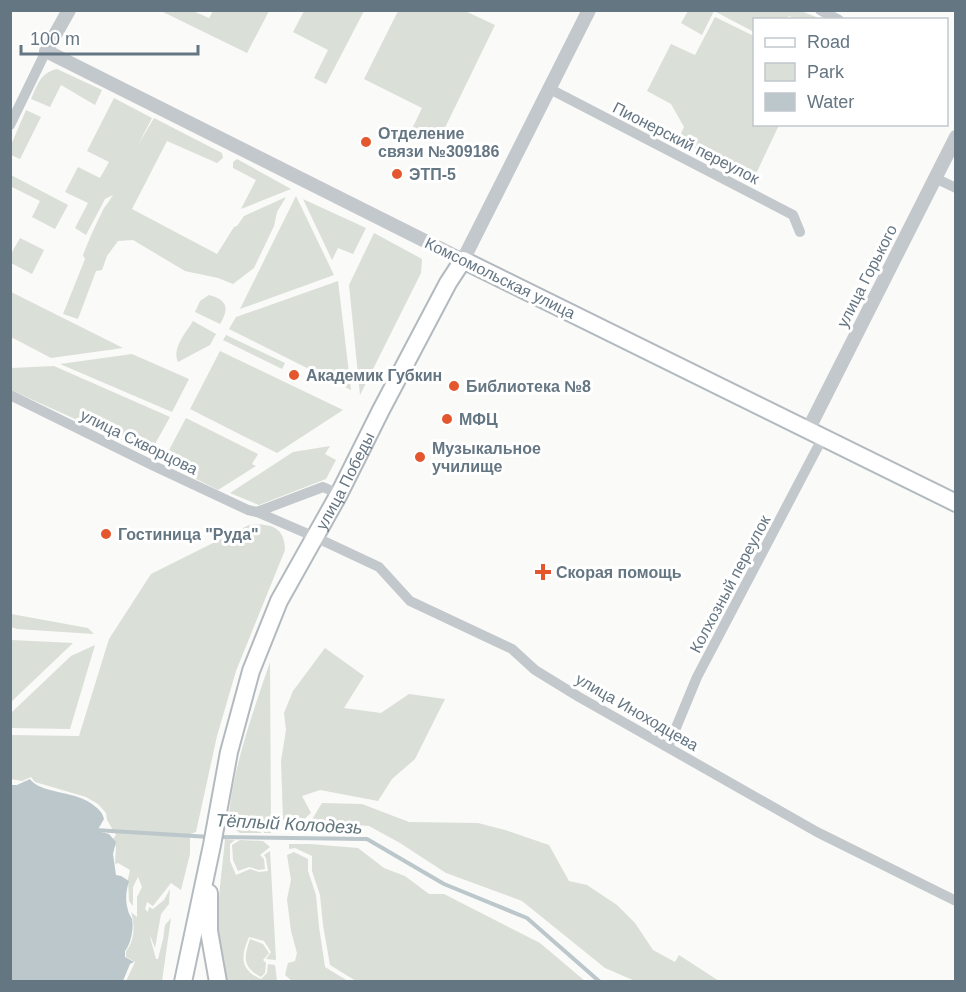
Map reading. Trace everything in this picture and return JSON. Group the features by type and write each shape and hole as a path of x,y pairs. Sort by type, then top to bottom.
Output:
{"main road":[{"name":"Комсомольская улица","path":"463,260 956,503"},
{"name":"улица Победы","path":"183,981 229,752 251,671 279,601 339,495 386,399 448,283 463,260"},
{"path":"212,845 208,911 209,931 218,981"}],"street":[{"path":"10,125 69,10"},
{"name":"улица Победы","path":"463,260 589,10"},
{"path":"820,10 835,18"},
{"name":"Комсомольская улица","path":"46,51 463,260"},
{"name":"Пионерский переулок","path":"550,89 793,215 800,232"},
{"name":"улица Горького","path":"816,434 956,136"},
{"path":"935,178 956,188"},
{"name":"улица Скворцова","path":"10,395 248,510 315,537"},
{"name":"Колхозный переулок","path":"668,747 697,677 816,434"},
{"path":"257,512 323,487 339,495"},
{"name":"улица Иноходцева","path":"315,537 379,567 411,601 512,649 535,670 579,697 817,832 956,901"}],"green space":[{"path":"161,11 193,11 209,18 213,11 269,11 247,53"},
{"path":"304,11 364,11 326,84 314,78 328,50 293,32"},
{"path":"398,11 465,11 495,25 438,142 412,129 422,108 364,79"},
{"path":"688,11 714,11 702,35 681,23"},
{"path":"714,11 801,11 818,18 789,16 788,18 753,18 753,31"},
{"path":"715,17 753,36 753,126 779,126 754,178 678,140 684,127 671,104 647,91 671,44 695,55"},
{"path":"57,69 102,90 95,105 61,85 50,107 31,99 43,76"},
{"path":"114,98 152,118 138,145 154,118 222,153 223,158 217,163 167,141 132,209 217,254 244,216 286,197 277,212 274,226 254,268 233,284 218,278 185,271 133,240 118,241 107,256 102,270 96,271 78,319 63,314 85,259 83,255 88,243 104,208 113,195 105,199 86,235 75,228 88,203 65,192 78,167 100,178 109,162 87,151"},
{"path":"26,110 41,117 20,159 11,155 11,145"},
{"path":"237,159 291,189 241,209 256,180 233,168 233,162"},
{"path":"11,175 68,205 55,229 32,217 40,201 12,187 11,190"},
{"path":"296,196 334,275 240,309"},
{"path":"303,199 366,228 353,254 338,248 332,260"},
{"path":"374,233 422,259 421,273 360,395 349,285"},
{"path":"20,238 44,250 32,274 11,263 11,254"},
{"path":"338,281 351,390 229,329 236,317"},
{"path":"11,292 123,348 51,358 11,337"},
{"path":"209,295 223,302 225,306 225,314 220,324 195,312 200,301"},
{"path":"193,321 216,334 210,345 178,362 178,346"},
{"path":"226,335 285,363 282,369 223,340"},
{"path":"220,351 343,410 277,453 190,409"},
{"path":"132,354 189,379 172,412 60,364"},
{"path":"54,366 170,417 150,453 11,390 11,368"},
{"path":"186,418 258,454 252,464 256,466 218,490 174,465 168,452"},
{"path":"330,446 325,454 336,460 326,479 259,505 230,493 293,452"},
{"path":"249,525 269,526 279,531 285,550 236,671 217,736 196,832 190,834 190,854 181,890 171,883 153,906 147,902 145,909 148,912 149,907 153,909 164,900 170,889 169,904 161,914 155,948 150,935 156,959 158,959 165,925 171,918 162,981 126,981 135,962 126,957 126,951 133,932 131,912 137,917 137,897 142,887 138,877 133,887 133,906 129,901 130,870 118,863 115,864 116,847 113,839 116,835 107,820 106,813 98,804 86,797 35,782 31,777 22,781 11,779 10,735 79,736 109,639 151,574"},
{"path":"11,614 88,628 94,634 17,629 11,627"},
{"path":"11,640 73,643 11,702"},
{"path":"95,645 70,729 11,728 11,713 71,656"},
{"path":"325,648 364,676 344,708 381,713 409,694 445,699 415,759 392,779 378,801 320,790 302,796 311,813 303,820 283,820 281,761 286,730 284,713 293,691"},
{"path":"270,662 271,833 264,833 263,814 261,821 261,833 240,833 230,826 233,813 229,813 232,794 245,737"},
{"path":"322,803 362,804 409,822 478,823 549,845 569,881 587,885 617,905 635,923 653,950 675,962 679,955 719,981 635,981 605,968 522,901 446,873 369,826 311,821"},
{"path":"225,839 235,840 230,844 230,861 236,875 250,869 259,872 268,871 264,855 270,851 276,960 266,959 271,952 264,941 249,937 243,956 245,967 261,979 267,973 268,964 275,965 277,981 228,981 219,946 218,929"},
{"path":"240,840 263,841 270,847 260,855 264,859 265,869 249,867 238,871 233,860 232,845"},
{"path":"289,844 358,848 384,868 405,876 429,894 444,894 540,943 585,981 356,981 330,965 320,895 312,871 312,856 295,848 289,849"},
{"path":"294,852 308,859 308,871 316,895 325,967 348,981 292,981 285,975 288,963 295,961 297,953 291,931 287,899 291,880 287,855"},
{"path":"250,939 263,944 269,953 263,960 266,963 265,973 261,977 250,969 246,961"}],"water":[{"path":"30,779 41,787 92,804 101,812 104,819 97,831 109,834 116,842 113,854 116,875 129,881 126,903 133,923 132,936 125,951 125,957 134,962 130,964 123,981 11,981 11,785 17,785"}],"waterway":[{"name":"Тёплый Колодезь","path":"95,830 210,837"},
{"name":"Тёплый Колодезь","path":"218,837 367,839 444,884 527,918 600,982"}],"place":[{"name":"Отделение связи №309186","path":"366,142"},
{"name":"ЭТП-5","path":"397,174"},
{"name":"Академик Губкин","path":"294,375"},
{"name":"Библиотека №8","path":"454,386"},
{"name":"МФЦ","path":"447,419"},
{"name":"Музыкальное училище","path":"420,457"},
{"name":"Гостиница \"Руда\"","path":"106,534"},
{"name":"Скорая помощь","path":"543,572"}]}
